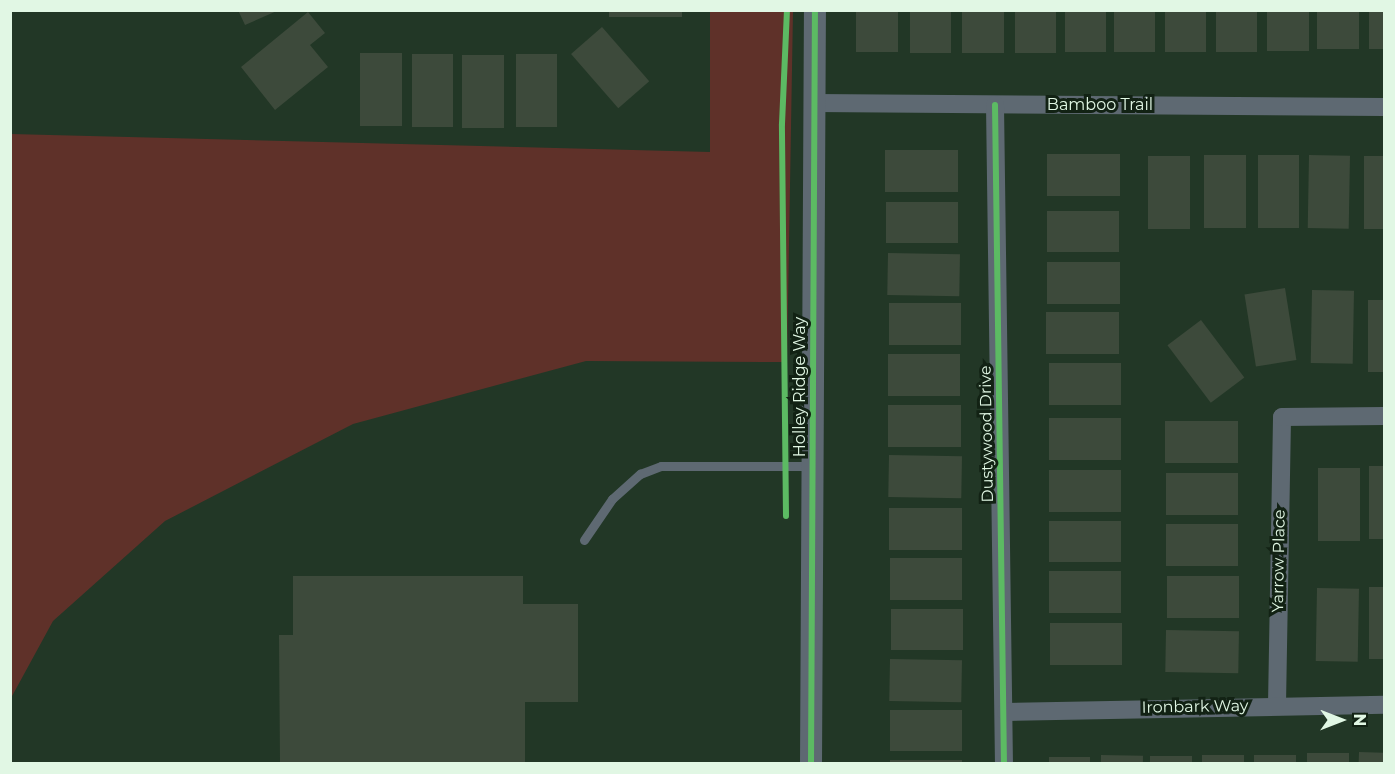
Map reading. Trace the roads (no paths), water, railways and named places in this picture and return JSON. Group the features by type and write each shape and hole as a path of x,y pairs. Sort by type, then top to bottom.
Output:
{"street":[{"name":"Holley Ridge Way","path":"811,764 814,10"},
{"name":"Bamboo Trail","path":"815,103 1384,107"},
{"name":"Dustywood Drive","path":"995,105 1006,712 1004,764"},
{"name":"Yarrow Place","path":"1277,705 1282,417 1384,416"},
{"name":"Ironbark Way","path":"1006,712 1277,705 1384,705"}],"lane":[{"path":"584,540 612,499 640,474 661,466 813,466"}]}
